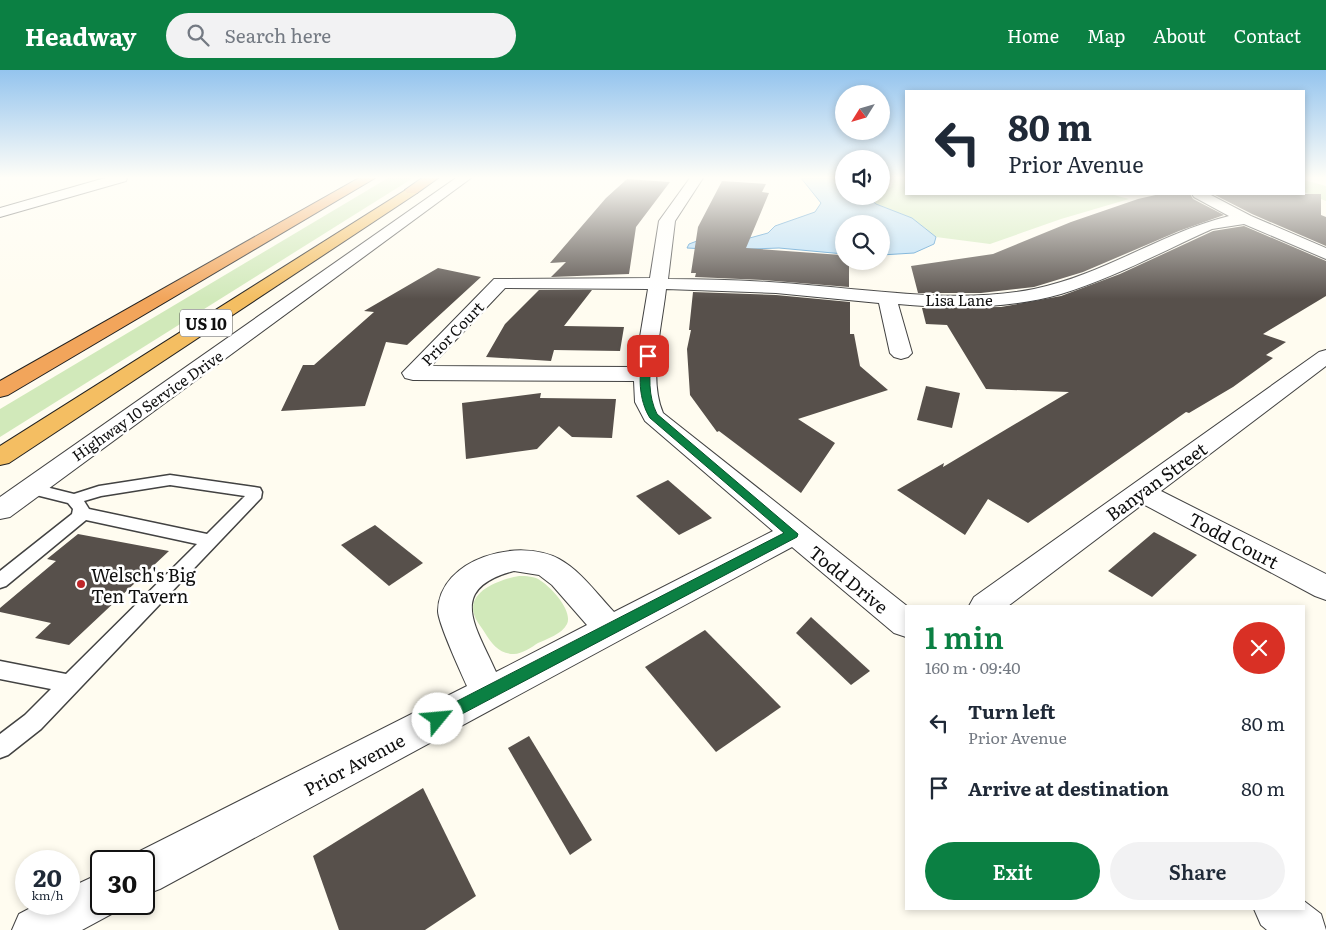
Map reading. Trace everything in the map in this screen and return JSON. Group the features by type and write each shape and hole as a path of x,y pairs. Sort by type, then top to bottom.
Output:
{"highway":[{"name":"US 10","path":"0,390 299,218"},
{"name":"US 10","path":"0,458 369,218"}],"street":[{"name":"Highway 10 Service Drive","path":"0,510 410,218"},
{"path":"669,218 667,221 645,374 646,402 653,416 792,534"},
{"path":"1246,219 1326,254"},
{"name":"Lisa Lane","path":"658,285 774,288 887,298 1001,298 1056,290 1207,226 1231,220 1246,219"},
{"name":"Prior Court","path":"645,374 413,373 500,283 658,285"},
{"path":"887,298 901,353"},
{"name":"Banyan Street","path":"986,605 1326,356"},
{"name":"Todd Court","path":"1141,492 1326,588"},
{"name":"Todd Drive","path":"792,534 905,623"},
{"name":"Prior Avenue","path":"155,867 792,534"},
{"path":"487,692 454,613 457,593 472,576 496,565 514,560 547,566 563,576 610,628"},
{"path":"34,930 90,901"},
{"path":"1278,910 1305,930"}],"lane":[{"path":"0,581 72,523 79,507 100,491 170,480 254,492 252,498 212,541 71,684 33,722 0,748"},
{"path":"30,488 79,507 212,541"},
{"path":"0,670 71,684"}],"green space":[{"path":"321,218 349,218 0,437 0,409"},
{"path":"912,218 1064,218 990,244 936,237"},
{"path":"519,576 533,577 546,584 560,600 568,619 565,628 554,636 524,652 509,654 497,648 490,641 476,619 473,608 475,600 486,588 503,580"}],"water":[{"path":"797,218 835,218 835,253 779,248 725,250 687,248 689,244 697,241 746,239 768,233 775,226"},
{"path":"890,218 912,218 936,237 934,244 914,253 890,254"}],"building":[{"path":"589,218 643,218 636,227 629,274 551,277 566,262 550,263"},
{"path":"703,218 758,218 746,248 835,255 835,270 849,270 849,287 695,277 696,273 691,273 698,227"},
{"path":"1082,218 1215,218 1179,231 1083,272 1034,287 981,293 918,293 911,266 993,254"},
{"path":"1262,218 1326,218 1326,246"},
{"path":"1244,226 1326,261 1326,296 1263,334 1286,342 1266,355 1273,358 1233,387 1189,413 1186,412 1028,523 988,499 965,535 897,490 944,463 943,467 1069,392 986,389 947,325 926,324 922,308 1001,307 1061,296 1120,274 1213,231"},
{"path":"438,268 481,277 407,345 386,342 365,406 281,411 303,365 314,365 374,312 364,311"},
{"path":"539,290 592,290 564,326 624,327 620,351 554,350 551,361 486,357 505,324"},
{"path":"693,292 776,295 850,302 850,334 854,334 860,366 888,390 798,419 835,443 801,493 719,431 717,432 690,395 687,349 691,330 689,330"},
{"path":"926,386 960,393 952,428 917,420"},
{"path":"541,393 540,398 616,399 612,438 572,437 559,426 537,449 466,459 462,403"},
{"path":"668,480 712,518 679,535 636,496"},
{"path":"375,525 423,563 389,586 341,545"},
{"path":"1154,532 1197,555 1152,597 1108,571"},
{"name":"Welsch's Big Ten Tavern","path":"78,534 169,551 69,645 35,638 51,623 0,612 0,608 56,561 47,559"},
{"path":"811,617 870,671 851,685 796,633"},
{"path":"705,630 781,707 716,752 645,667"},
{"path":"529,736 592,840 570,855 508,748"},
{"path":"423,788 476,896 425,930 339,930 313,856"}],"place":[{"name":"Welsch's Big Ten Tavern","path":"81,584"}],"route":[{"path":"438,719 792,534 653,416 646,402 645,374 648,356"}]}
